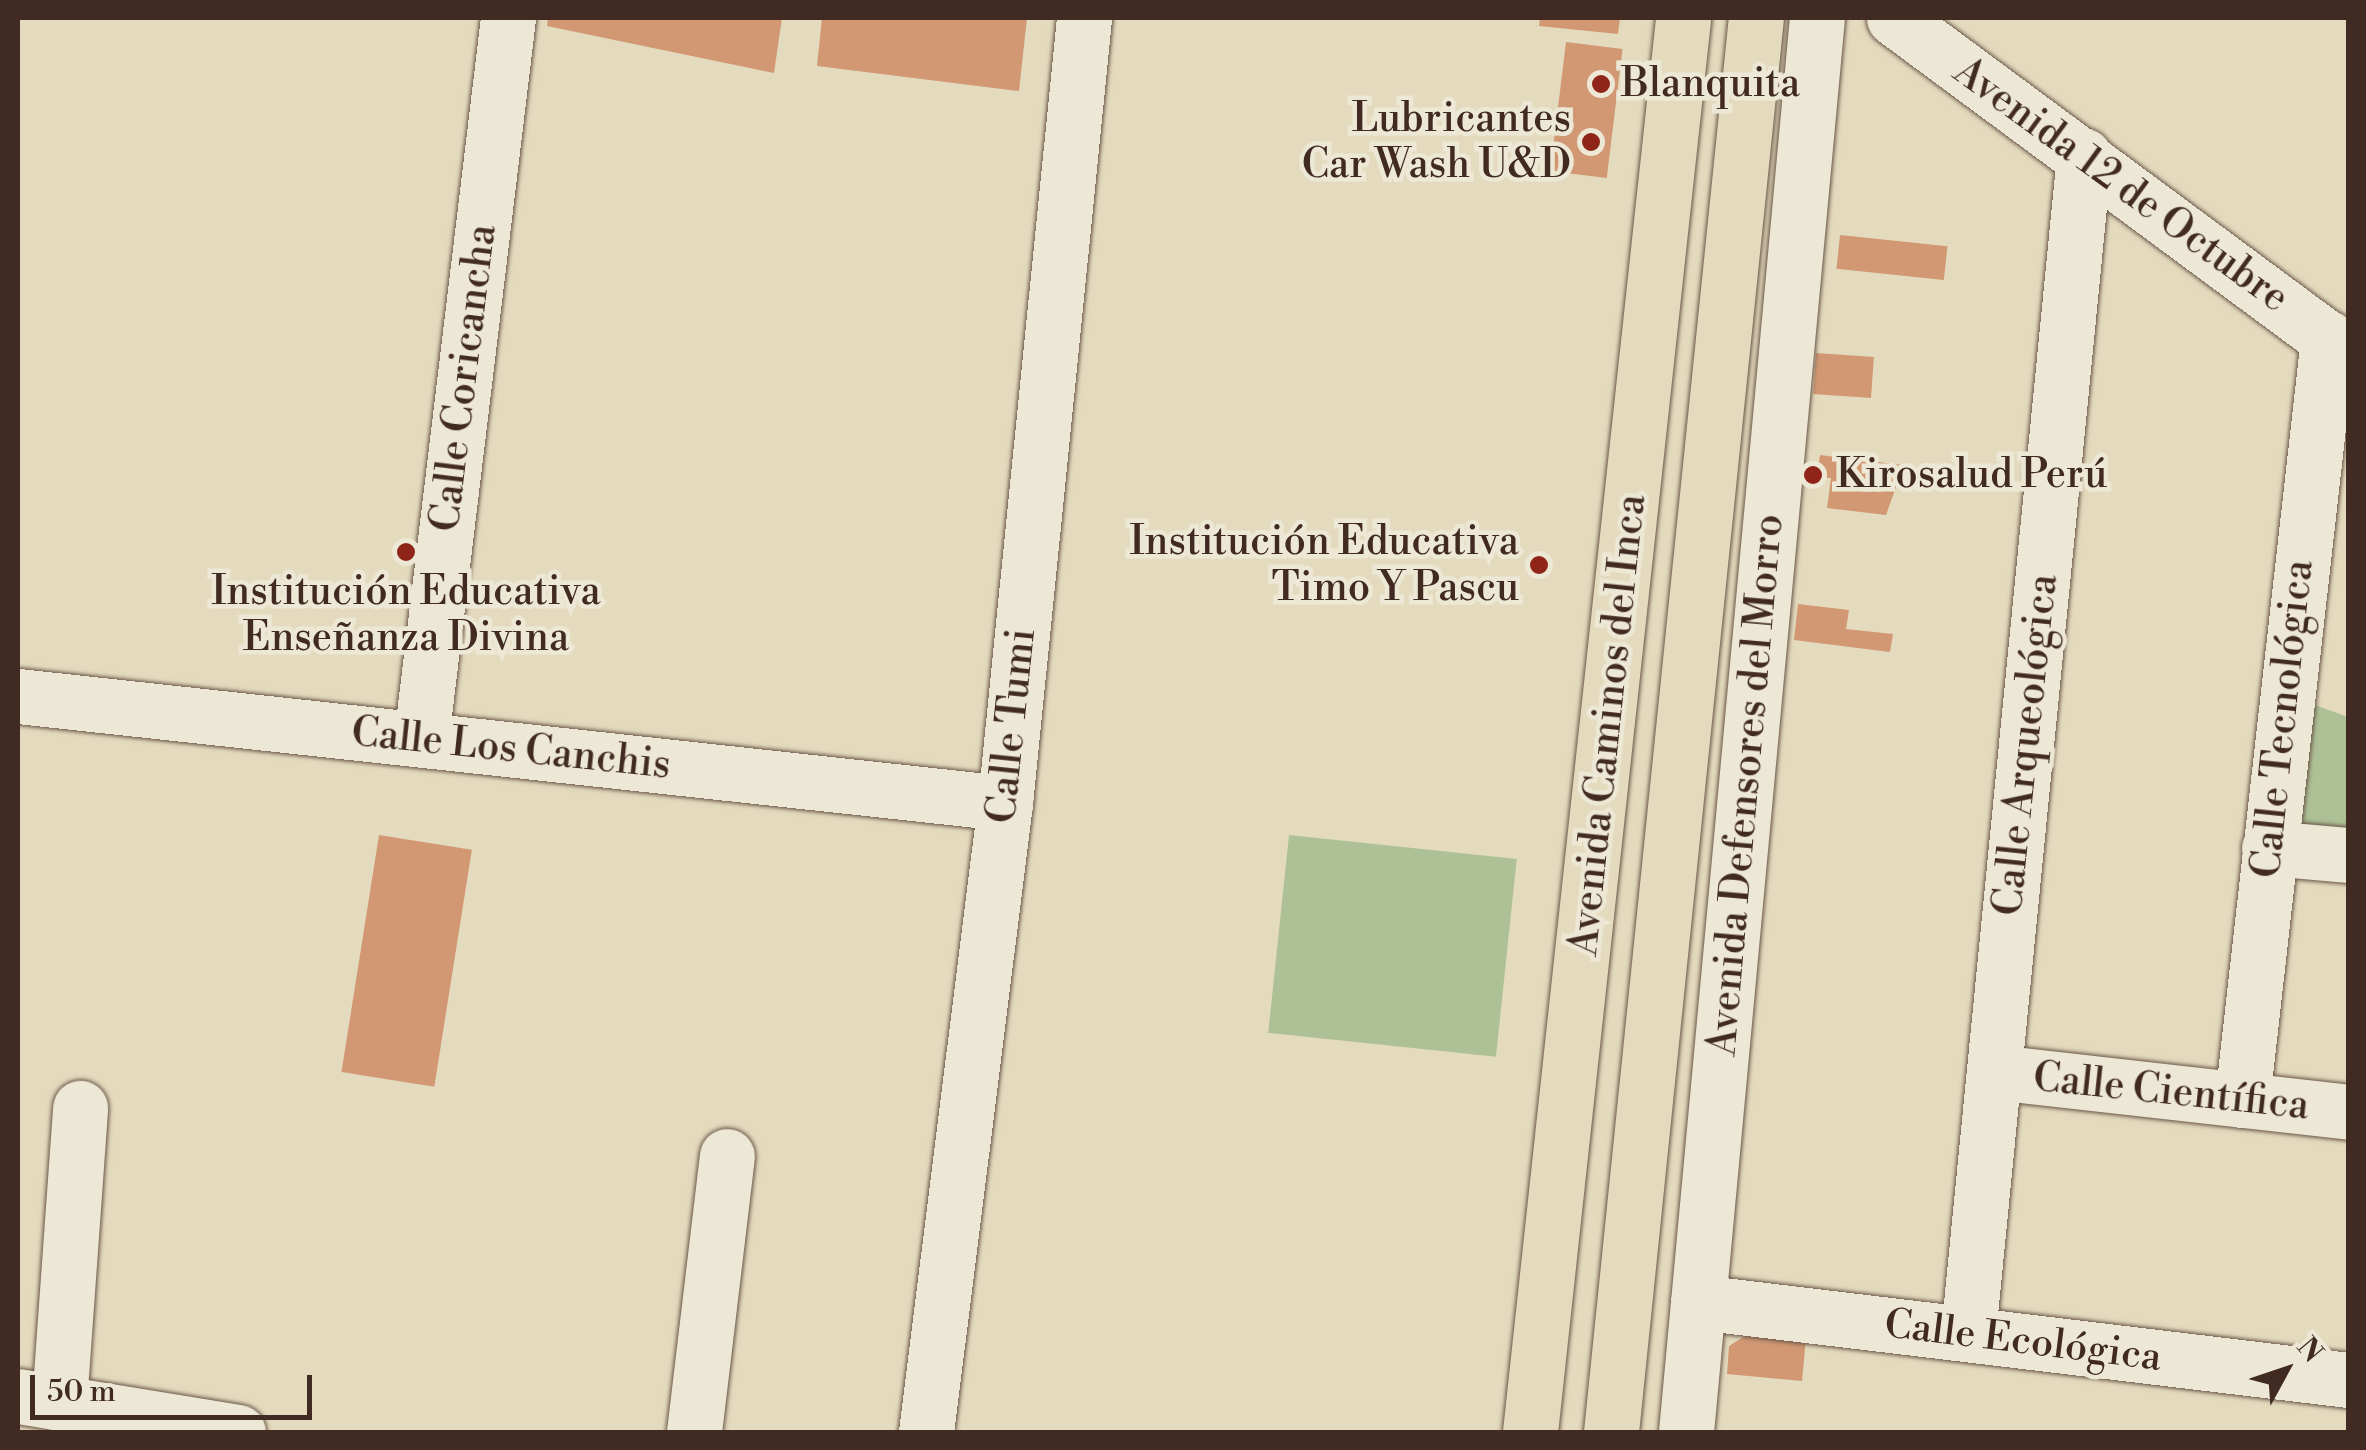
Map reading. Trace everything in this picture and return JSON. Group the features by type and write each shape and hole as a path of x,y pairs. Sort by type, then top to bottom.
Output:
{"main road":[{"name":"Avenida Caminos del Inca","path":"1530,1432 1683,18"},
{"name":"Avenida Caminos del Inca","path":"1611,1432 1756,18"}],"street":[{"name":"Calle Coricancha","path":"421,738 508,18"},
{"name":"Calle Tumi","path":"926,1432 1005,802 1084,18"},
{"name":"Avenida Defensores del Morro","path":"1686,1432 1818,18"},
{"name":"Avenida 12 de Octubre","path":"1894,18 2338,346"},
{"name":"Calle Arqueológica","path":"1968,1334 2084,156"},
{"name":"Calle Tecnológica","path":"2242,1100 2269,848 2338,346"},
{"name":"Calle Los Canchis","path":"18,696 1005,802"},
{"path":"2269,848 2348,855"},
{"name":"Calle Científica","path":"1994,1072 2348,1112"},
{"path":"80,1108 38,1400 238,1432"},
{"path":"694,1432 727,1156"},
{"name":"Calle Ecológica","path":"1698,1302 2348,1380"}],"green space":[{"path":"2304,701 2348,717 2348,849 2299,843"},
{"path":"1289,835 1517,859 1496,1057 1268,1033"}],"building":[{"path":"548,18 782,18 774,73 547,26"},
{"path":"822,18 1027,18 1019,91 817,66"},
{"path":"1540,18 1620,18 1618,34 1539,26"},
{"path":"1566,42 1623,49 1607,178 1550,171"},
{"path":"1840,235 1947,246 1944,280 1836,269"},
{"path":"1816,353 1874,357 1871,398 1813,394"},
{"path":"1820,455 1911,466 1909,488 1896,487 1886,515 1827,508 1831,478 1817,477"},
{"path":"1798,604 1849,610 1846,629 1893,634 1890,652 1794,640"},
{"path":"379,835 472,850 434,1087 341,1072"},
{"path":"1750,1333 1806,1338 1802,1381 1727,1374 1729,1346"}],"place":[{"name":"Blanquita","path":"1601,84"},
{"name":"Lubricantes Car Wash U&D","path":"1591,142"},
{"name":"Kirosalud Perú","path":"1813,475"},
{"name":"Institución Educativa Enseñanza Divina","path":"406,552"},
{"name":"Institución Educativa Timo Y Pascu","path":"1539,565"}]}
